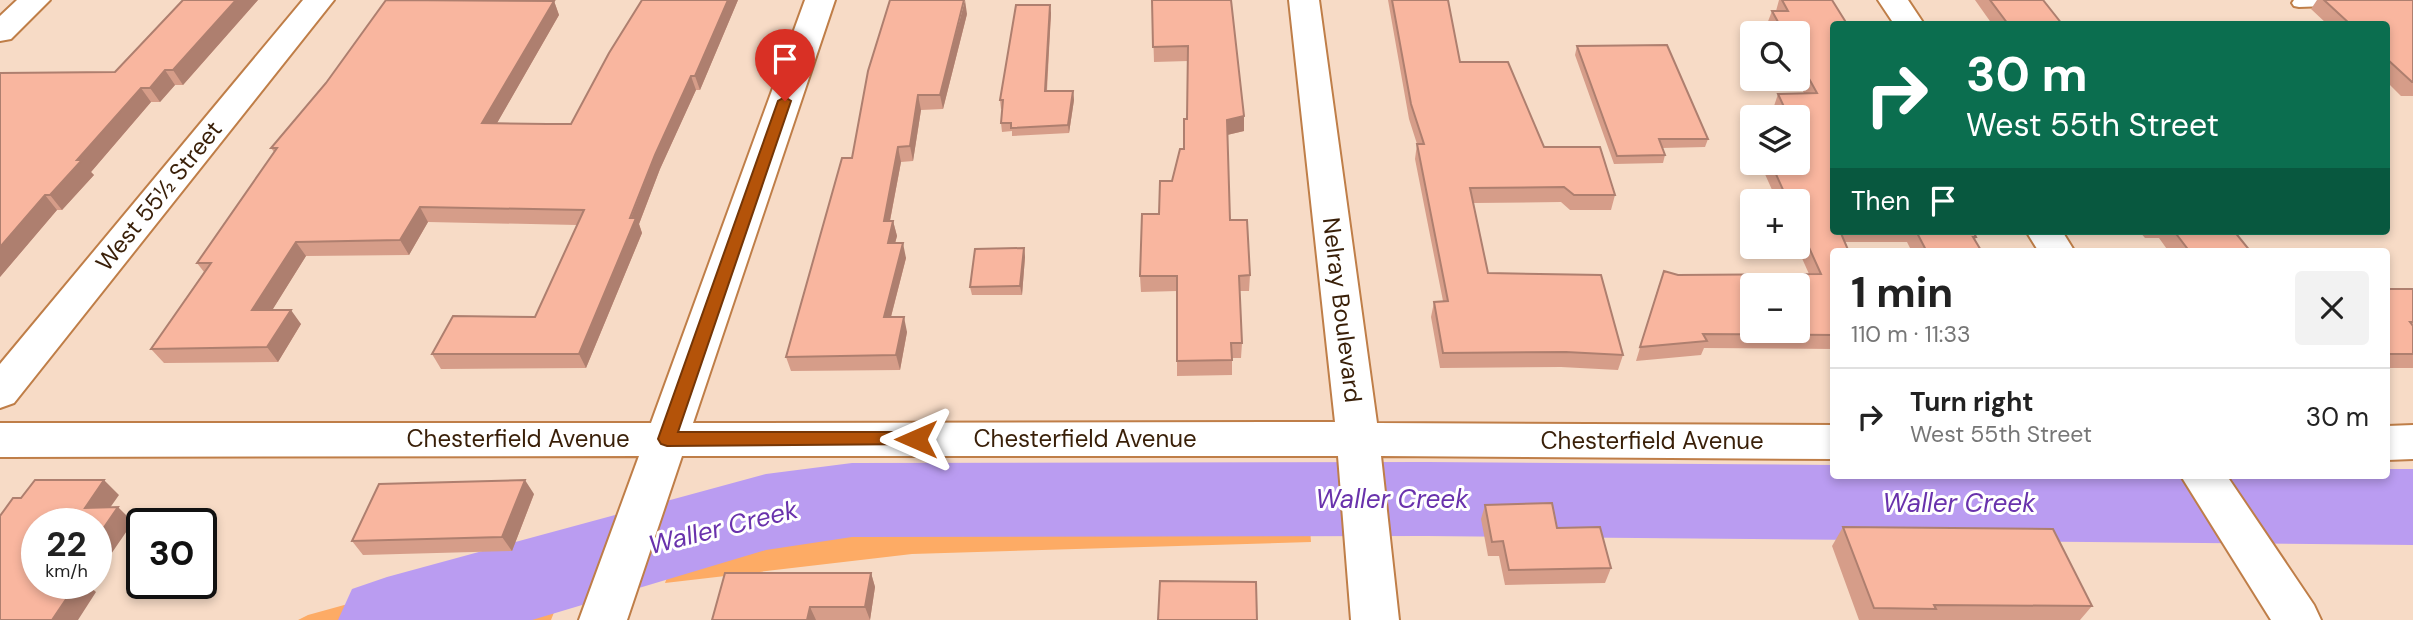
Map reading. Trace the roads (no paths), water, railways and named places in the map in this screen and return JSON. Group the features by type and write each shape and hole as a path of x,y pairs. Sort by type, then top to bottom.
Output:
{"street":[{"path":"0,32 35,0"},
{"name":"West 55½ Street","path":"0,392 319,0"},
{"path":"603,620 820,0"},
{"name":"Nelray Boulevard","path":"1304,0 1358,439 1376,620"},
{"path":"1893,0 1907,21"},
{"name":"Chesterfield Avenue","path":"0,440 1358,439 1830,442"},
{"path":"2390,443 2413,442"},
{"path":"2207,484 2297,620"}],"lane":[{"path":"2300,2 2382,0"}],"waterway":[{"name":"Waller Creek","path":"387,620 766,512 852,500 1427,499 2413,507"}]}
